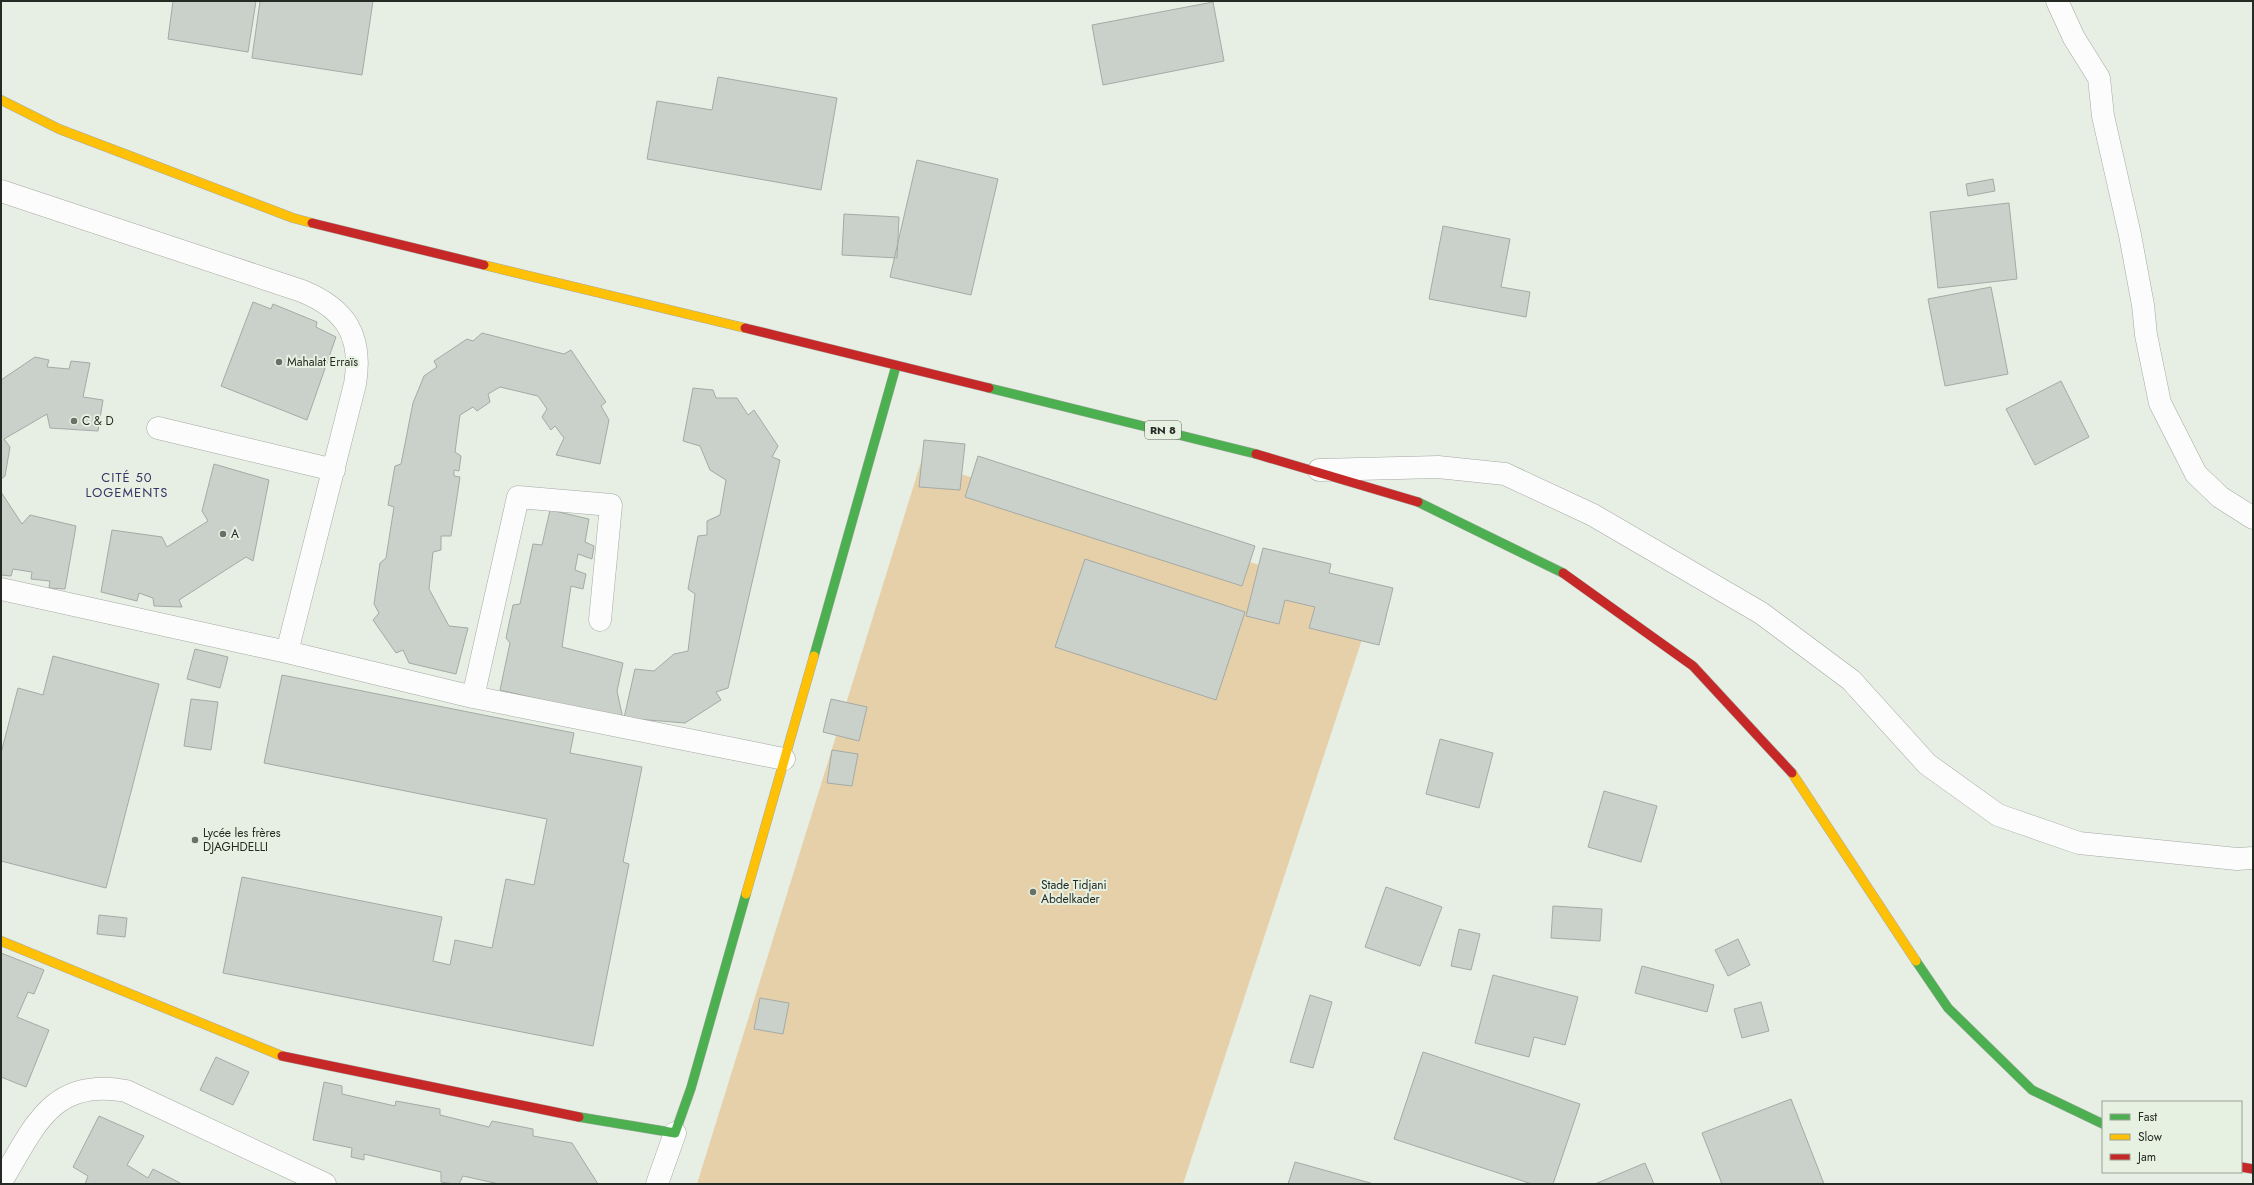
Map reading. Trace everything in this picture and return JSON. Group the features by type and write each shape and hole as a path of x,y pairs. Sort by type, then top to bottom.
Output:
{"main road":[{"name":"RN 8","path":"1,100 58,128 293,218 1228,446 1415,500 1567,575 1693,666 1788,768 1948,1008 2032,1090 2102,1124"},
{"path":"1,941 285,1057 597,1121 675,1133 691,1088 896,366"},
{"path":"2242,1167 2253,1169"}],"street":[{"path":"2057,1 2074,38 2099,78 2103,116 2130,234 2143,305 2146,336 2160,403 2196,474 2220,497 2253,518"},
{"path":"1,191 320,298 336,310 348,326 356,344 358,364 334,470 287,652"},
{"path":"158,428 334,470"},
{"path":"1312,470 1438,467 1505,474 1593,515 1761,613 1851,680 1927,764 1998,815 2079,843 2237,859 2253,858"},
{"path":"473,697 518,497 611,505 600,620"},
{"path":"1,589 287,652 473,697 784,759"},
{"path":"1,1182 37,1124 49,1109 66,1096 85,1089 106,1088 126,1091 325,1184"},
{"path":"657,1184 675,1133"}],"shaded area":[{"name":"Stade Tidjani Abdelkader","path":"921,462 1375,600 1183,1184 697,1184"}],"building":[{"path":"173,1 256,1 248,52 168,39"},
{"path":"260,1 373,1 362,75 252,58"},
{"path":"1213,2 1224,61 1103,85 1092,25"},
{"path":"718,77 837,98 821,190 647,159 657,101 712,110"},
{"path":"917,160 998,179 971,295 890,277"},
{"path":"1993,179 1995,191 1968,196 1966,184"},
{"path":"2009,203 2017,279 1938,288 1930,212"},
{"path":"844,214 899,217 897,258 842,255"},
{"path":"1443,226 1510,239 1501,287 1530,292 1526,317 1429,299"},
{"path":"1991,287 2008,374 1945,386 1928,299"},
{"name":"Mahalat Erraïs","path":"253,302 271,309 273,304 317,322 316,327 336,337 307,420 221,386"},
{"path":"482,333 564,354 571,350 606,402 601,406 609,420 600,464 556,455 564,438 555,426 551,430 542,417 547,409 538,396 500,387 488,394 490,402 477,411 473,407 460,415 455,452 461,456 459,471 454,470 454,476 460,477 451,536 441,536 441,550 433,552 429,589 449,626 468,628 456,674 409,663 403,650 396,653 373,620 379,613 374,604 380,563 386,558 394,507 388,505 395,466 401,464 413,403 424,376 437,367 434,361 467,339 473,341"},
{"name":"C & D","path":"35,357 49,360 47,367 69,369 71,361 90,363 83,397 103,400 98,431 50,428 47,414 4,439 10,447 5,476 1,479 1,380"},
{"path":"2061,381 2089,437 2035,465 2006,409"},
{"path":"693,388 713,390 716,398 737,398 748,415 754,410 778,446 772,457 780,460 728,688 716,692 721,700 685,723 624,718 635,669 654,671 674,654 688,651 695,594 688,589 698,536 707,535 707,521 720,515 726,480 710,470 700,446 683,441"},
{"path":"924,440 965,444 960,490 919,487"},
{"path":"978,456 1255,546 1242,586 965,497"},
{"name":"A","path":"214,464 269,480 253,561 246,557 179,600 182,607 154,606 153,598 139,593 137,601 101,592 112,530 162,537 167,547 208,521 202,511"},
{"path":"1,492 22,524 30,515 76,526 65,589 49,588 50,581 31,579 32,572 13,569 11,576 1,575"},
{"path":"550,510 589,519 585,542 594,546 592,559 578,554 575,570 586,574 583,589 571,586 562,647 623,663 617,691 623,719 500,690 510,643 506,638 513,605 520,604 533,544 542,545"},
{"path":"1263,548 1331,564 1329,573 1393,588 1379,645 1309,628 1315,607 1285,600 1279,624 1246,616"},
{"path":"1085,559 1245,612 1216,700 1055,647"},
{"path":"195,649 228,657 220,688 187,679"},
{"path":"53,656 159,684 106,888 1,861 1,753 18,688 43,695"},
{"path":"282,675 574,733 570,753 642,767 623,862 629,864 593,1046 223,973 242,877 442,917 433,961 450,965 455,940 492,948 506,879 534,885 547,819 264,763"},
{"path":"191,699 218,702 211,750 184,746"},
{"path":"831,699 867,707 859,741 823,732"},
{"path":"1440,739 1493,753 1479,808 1426,794"},
{"path":"832,750 858,754 852,786 827,783"},
{"path":"1604,791 1657,806 1641,862 1588,847"},
{"path":"1386,887 1442,907 1420,966 1365,947"},
{"path":"1553,906 1602,909 1600,941 1551,938"},
{"path":"99,915 127,918 125,937 97,934"},
{"path":"1459,929 1480,934 1471,970 1451,966"},
{"path":"1738,939 1750,965 1728,976 1715,950"},
{"path":"1,953 44,970 34,994 28,992 17,1017 49,1030 26,1087 1,1077"},
{"path":"1642,966 1714,985 1707,1012 1635,993"},
{"path":"1493,975 1578,997 1565,1045 1534,1037 1529,1057 1475,1043"},
{"path":"1310,995 1332,1002 1313,1068 1290,1062"},
{"path":"760,998 789,1003 783,1034 754,1029"},
{"path":"1761,1002 1769,1031 1742,1038 1734,1009"},
{"path":"1423,1052 1580,1104 1553,1184 1532,1184 1394,1139"},
{"path":"216,1057 249,1072 233,1105 200,1090"},
{"path":"324,1082 342,1086 342,1094 395,1106 396,1101 440,1109 440,1115 489,1127 492,1121 533,1129 533,1136 572,1143 598,1184 499,1184 463,1176 459,1184 455,1184 441,1182 441,1172 364,1154 364,1160 351,1157 352,1148 313,1140"},
{"path":"1791,1099 1824,1184 1722,1184 1702,1133"},
{"path":"99,1116 144,1136 127,1165 148,1178 153,1169 182,1184 85,1184 88,1176 73,1167"},
{"path":"1295,1162 1374,1184 1288,1184"},
{"path":"1645,1163 1654,1184 1595,1184"}],"traffic: fast":[{"path":"814,656 896,366"},
{"path":"989,388 1256,454"},
{"path":"1418,502 1563,573"},
{"path":"579,1117 675,1133 691,1088 746,894"},
{"path":"1916,961 1948,1008 2032,1090 2102,1124"}],"traffic: slow":[{"path":"1,100 59,129 293,218 312,223"},
{"path":"484,265 745,328"},
{"path":"746,894 814,656"},
{"path":"1792,773 1916,961"},
{"path":"1,941 282,1056"}],"traffic: jam":[{"path":"312,223 484,265"},
{"path":"745,328 989,388"},
{"path":"1256,454 1418,502"},
{"path":"1563,573 1693,666 1792,773"},
{"path":"282,1056 579,1117"},
{"path":"2242,1167 2253,1169"}],"place":[{"name":"Mahalat Erraïs","path":"279,362"},
{"name":"C & D","path":"74,421"},
{"name":"A","path":"223,534"},
{"name":"Lycée les frères DJAGHDELLI","path":"195,840"},
{"name":"Stade Tidjani Abdelkader","path":"1033,892"}],"district":[{"name":"CITÉ 50 LOGEMENTS","path":"127,484"}]}
